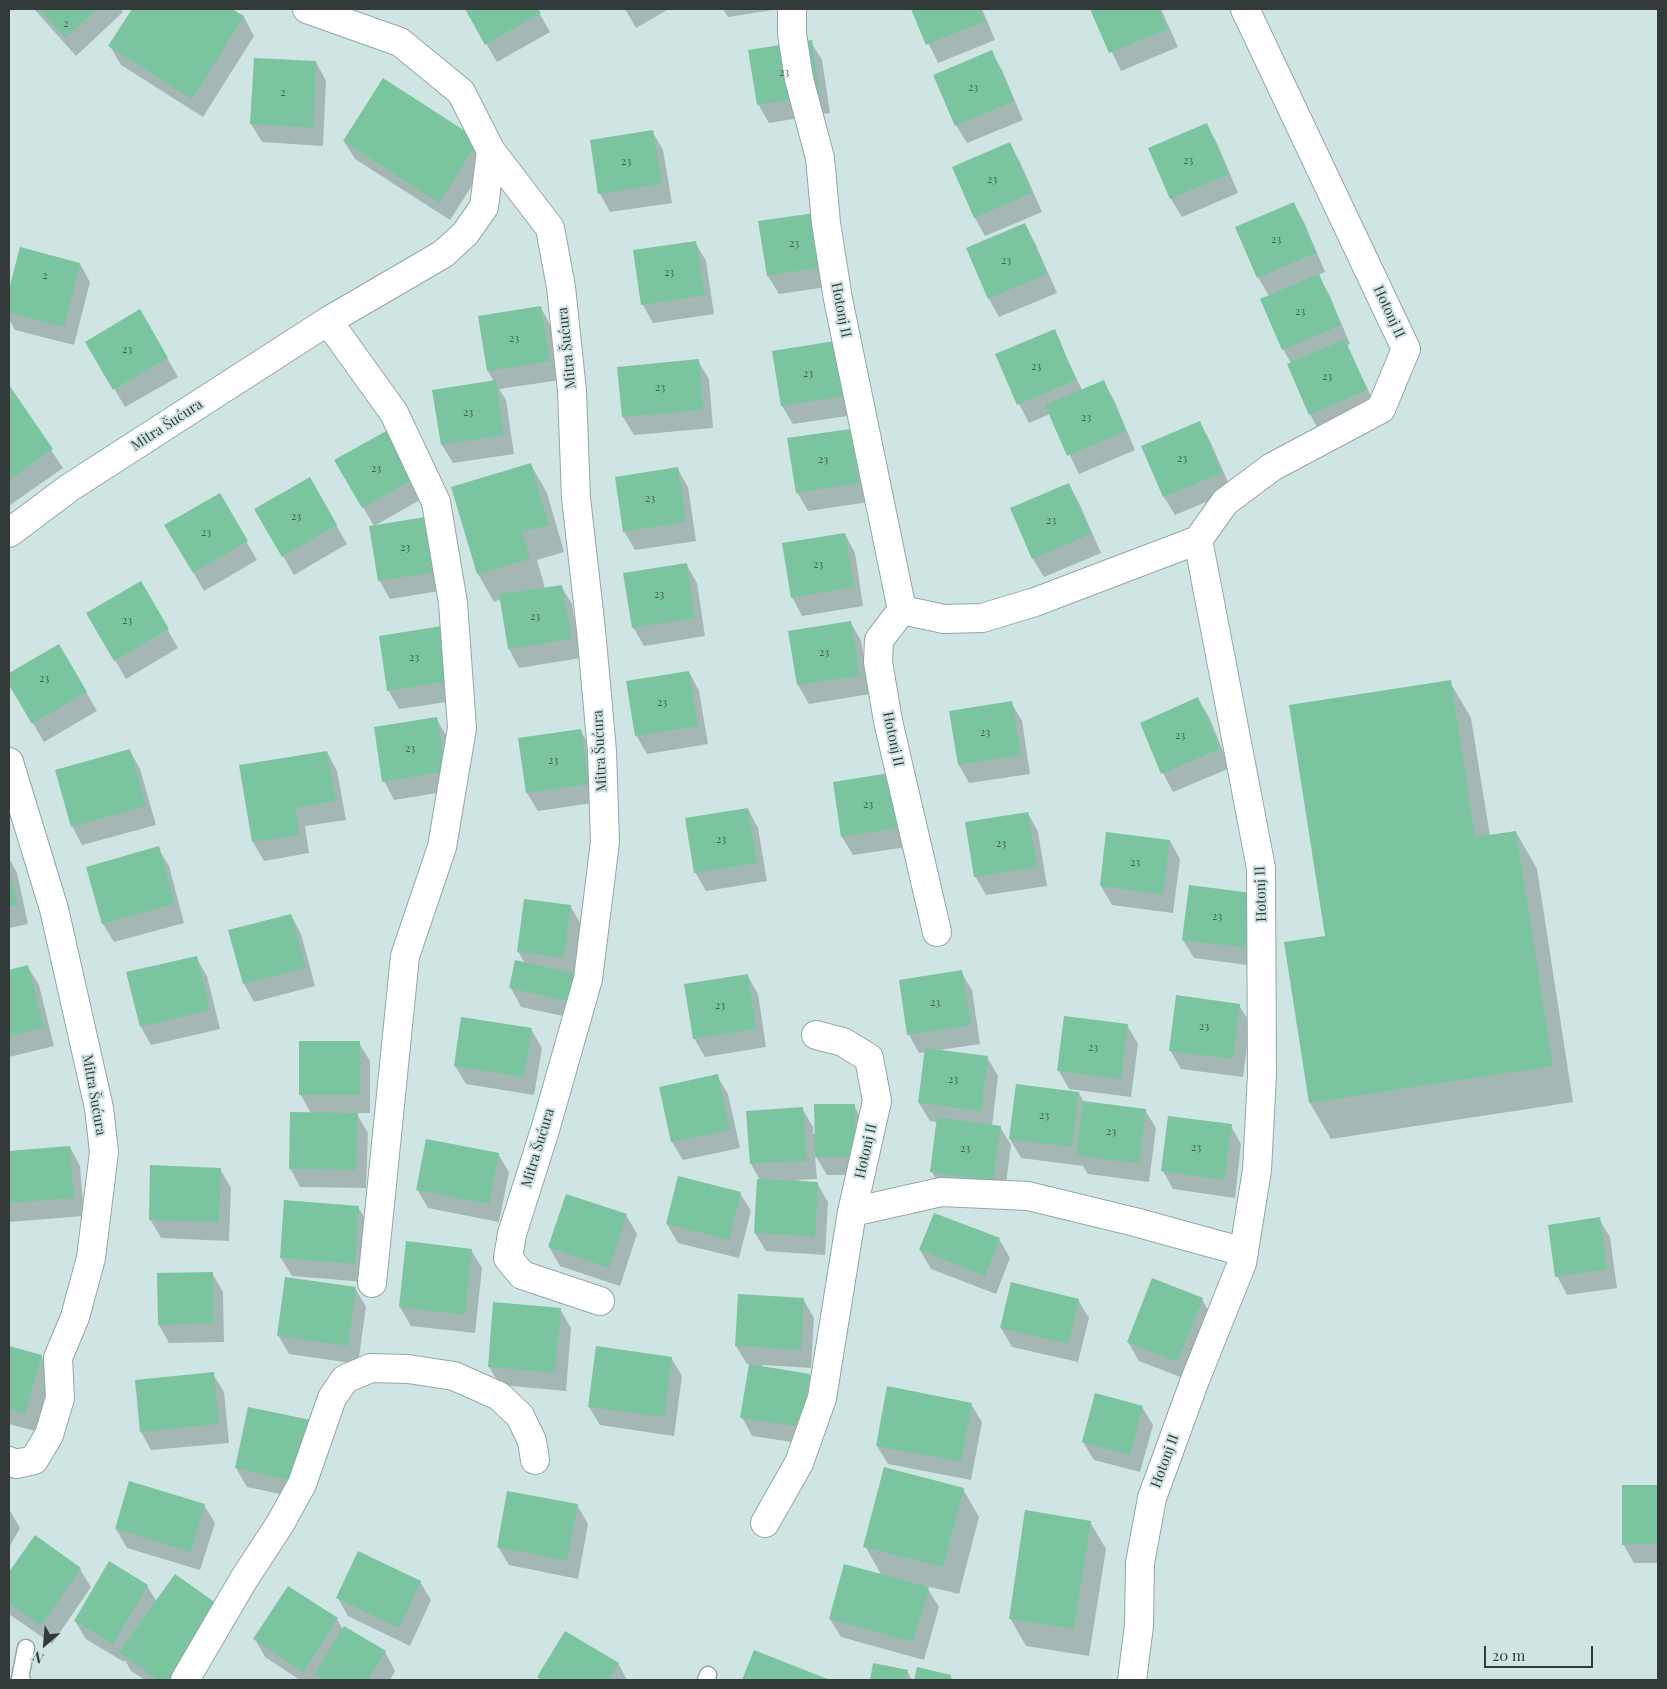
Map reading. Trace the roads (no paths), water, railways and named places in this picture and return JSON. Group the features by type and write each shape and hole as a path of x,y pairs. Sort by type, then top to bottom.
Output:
{"street":[{"name":"Mitra Šućura","path":"307,9 400,42 461,92 491,151 550,228 561,287 572,391 576,498 602,752 605,842 588,979 545,1130 512,1234 508,1258 522,1275 600,1301"},
{"name":"Hotonj II","path":"792,9 792,34 799,79 820,158 826,223 838,298 902,610 879,640 878,662 888,721 937,932"},
{"name":"Hotonj II","path":"1132,1680 1139,1626 1140,1563 1152,1498 1195,1380 1242,1263 1256,1170 1262,1074 1262,868 1198,540 1225,502 1272,467 1381,410 1406,349 1245,9"},
{"name":"Mitra Šućura","path":"9,533 69,488 328,321 443,254 465,234 484,207 491,151"},
{"path":"328,321 394,413 436,502 453,602 462,728 442,847 405,956 372,1283"},
{"path":"902,610 944,620 982,618 1035,602 1198,540"},
{"name":"Mitra Šućura","path":"9,762 54,909 99,1108 104,1152 91,1258 75,1316 58,1358 60,1398 49,1435 34,1460 16,1464 9,1461"},
{"name":"Hotonj II","path":"765,1523 799,1463 822,1398 852,1212 877,1101 869,1058 843,1042 816,1035"},
{"path":"852,1212 940,1192 1028,1196 1244,1252"},
{"path":"184,1680 234,1595 280,1524 302,1484 332,1398 345,1379 371,1368 408,1369 454,1376 499,1396 520,1416 532,1441 535,1460"}],"lane":[{"path":"22,1680 20,1678 26,1648"}]}
